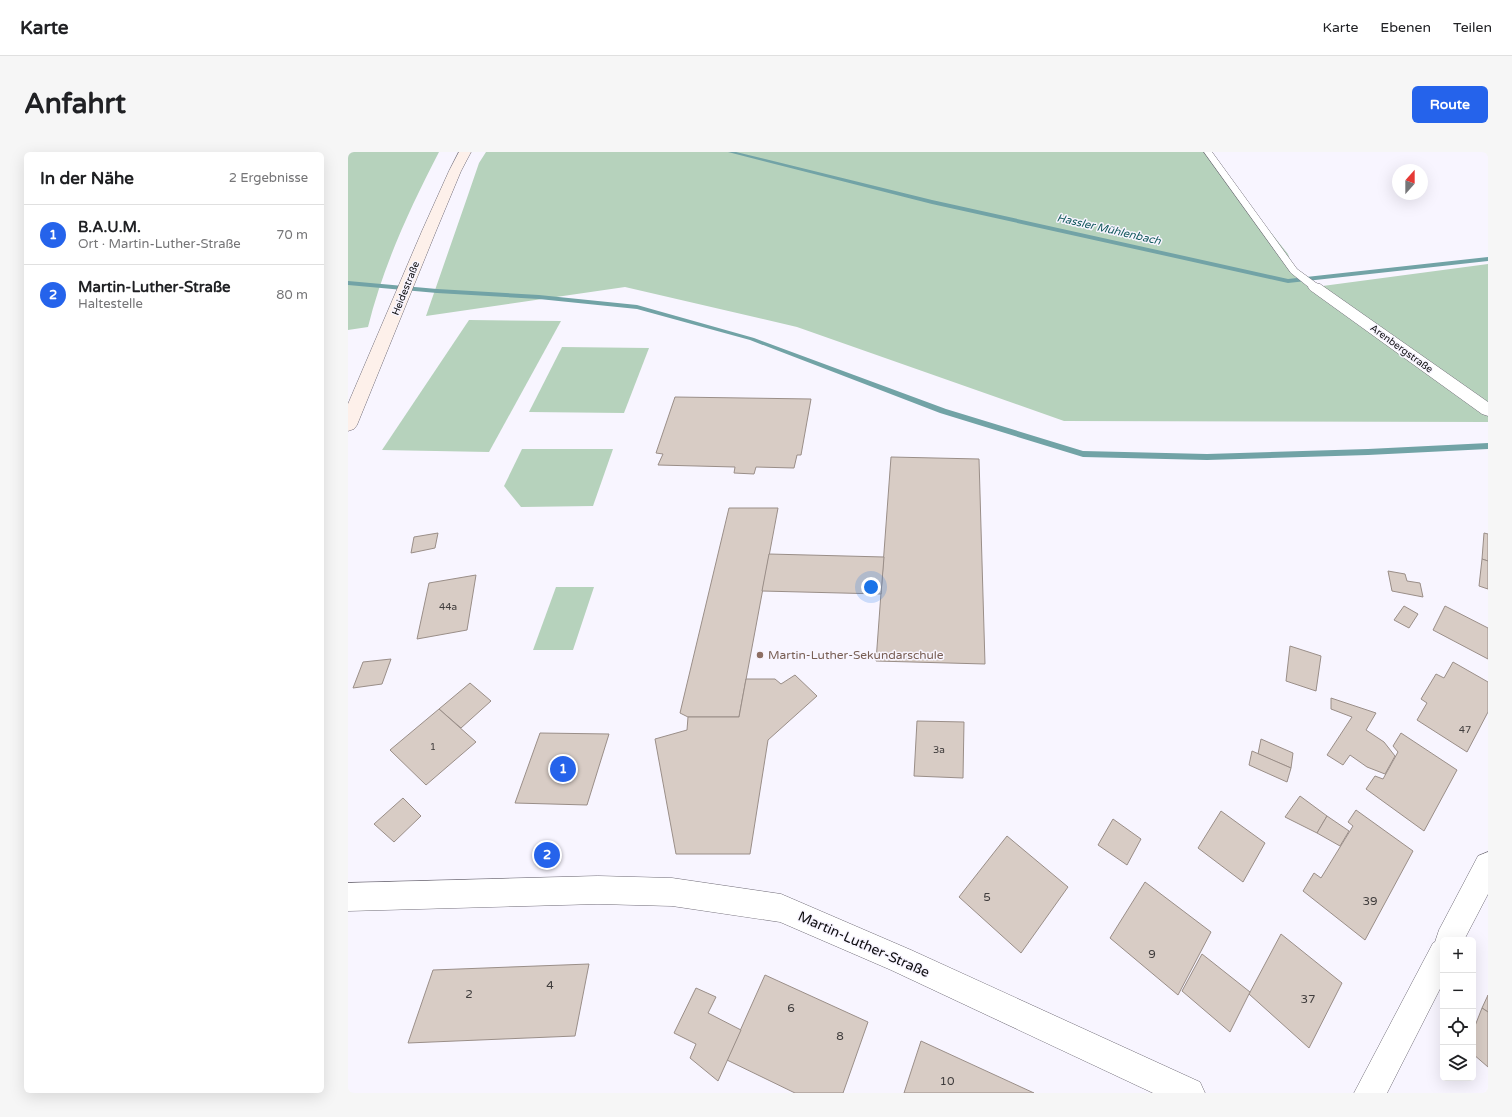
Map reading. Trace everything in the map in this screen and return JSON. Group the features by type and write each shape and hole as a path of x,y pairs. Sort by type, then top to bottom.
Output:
{"main road":[{"name":"Heidestraße","path":"348,425 455,171 465,152"}],"street":[{"name":"Arenbergstraße","path":"1315,287 1488,410"},
{"path":"1452,937 1488,866"},
{"name":"Martin-Luther-Straße","path":"348,897 598,890 672,892 781,908 901,960 1189,1093"},
{"path":"1370,1093 1440,958"}],"lane":[{"path":"1208,152 1294,271 1315,287"}],"green space":[{"path":"348,152 439,152 418,194 389,260 368,327 348,330"},
{"path":"486,152 1206,152 1288,254 1294,271 1315,287 1488,264 1488,422 1064,421 797,327 625,287 426,316 479,163"},
{"path":"469,320 561,321 489,452 382,450"},
{"path":"562,347 649,348 624,413 529,412"},
{"path":"522,449 613,449 593,506 521,507 504,486"},
{"path":"556,587 594,587 573,650 533,650"}],"building":[{"path":"675,397 811,399 801,455 797,455 794,468 756,467 754,474 734,473 735,467 658,465 663,454 656,453"},
{"path":"891,457 979,459 985,664 876,661"},
{"path":"729,508 778,508 739,717 688,717 680,713"},
{"path":"438,533 435,548 411,553 414,537"},
{"path":"1484,533 1488,534 1488,561 1482,559"},
{"path":"769,554 884,557 881,594 762,591"},
{"path":"1482,559 1488,561 1488,589 1479,586"},
{"path":"1388,571 1405,574 1407,581 1420,583 1423,597 1392,591"},
{"path":"476,575 467,630 417,639 429,583"},
{"path":"1404,606 1418,614 1409,628 1394,620"},
{"path":"1445,606 1488,628 1488,659 1433,630"},
{"path":"1290,646 1321,656 1316,691 1286,681"},
{"path":"391,659 382,684 353,688 363,662"},
{"path":"1453,662 1488,682 1488,712 1467,752 1417,720 1427,703 1421,699 1436,674 1444,678"},
{"path":"795,675 817,696 768,740 750,854 676,854 655,739 687,730 688,717 739,717 746,679 775,679 781,684"},
{"path":"470,683 491,701 461,728 439,709"},
{"path":"1331,698 1376,713 1366,730 1384,742 1395,756 1385,774 1367,767 1350,755 1343,765 1327,755 1352,717 1331,709"},
{"path":"439,709 476,742 426,785 390,750"},
{"path":"917,721 964,722 963,778 914,776"},
{"path":"540,733 609,734 587,805 515,803"},
{"path":"1401,733 1457,770 1424,831 1366,789 1375,776 1383,779 1398,752 1393,746"},
{"path":"1261,739 1293,753 1291,768 1258,754"},
{"path":"1252,751 1291,768 1287,782 1249,765"},
{"path":"1300,796 1327,816 1317,833 1285,817"},
{"path":"403,798 421,816 394,842 374,824"},
{"path":"1356,810 1413,851 1365,940 1303,891 1314,873 1321,878 1353,826 1348,822"},
{"path":"1221,811 1265,843 1243,882 1198,848"},
{"path":"1327,816 1349,831 1340,846 1317,833"},
{"path":"1113,819 1141,839 1127,865 1098,845"},
{"path":"1007,836 1068,887 1021,953 959,897"},
{"path":"1145,882 1211,932 1178,995 1110,938"},
{"path":"1281,934 1342,983 1309,1048 1249,994"},
{"path":"1202,954 1250,992 1230,1032 1182,991"},
{"path":"589,964 575,1036 408,1043 433,970"},
{"path":"765,975 868,1022 843,1093 795,1093 727,1060"},
{"path":"696,988 716,997 708,1013 741,1030 718,1081 690,1058 696,1044 674,1033"},
{"path":"1488,995 1488,1012 1482,1008"},
{"path":"1482,1008 1488,1012 1488,1067 1476,1057 1476,1023"},
{"path":"921,1041 1034,1093 904,1093"}],"waterway":[{"name":"Hassler Mühlenbach","path":"730,152 932,202 1288,281 1488,259"},
{"path":"348,283 437,291 539,297 637,307 752,339 943,411 1083,454 1207,457 1368,452 1488,446"}],"place":[{"name":"Martin-Luther-Sekundarschule","path":"760,655"},
{"name":"B.A.U.M.","path":"563,769"},
{"name":"Martin-Luther-Straße","path":"547,855"}]}
